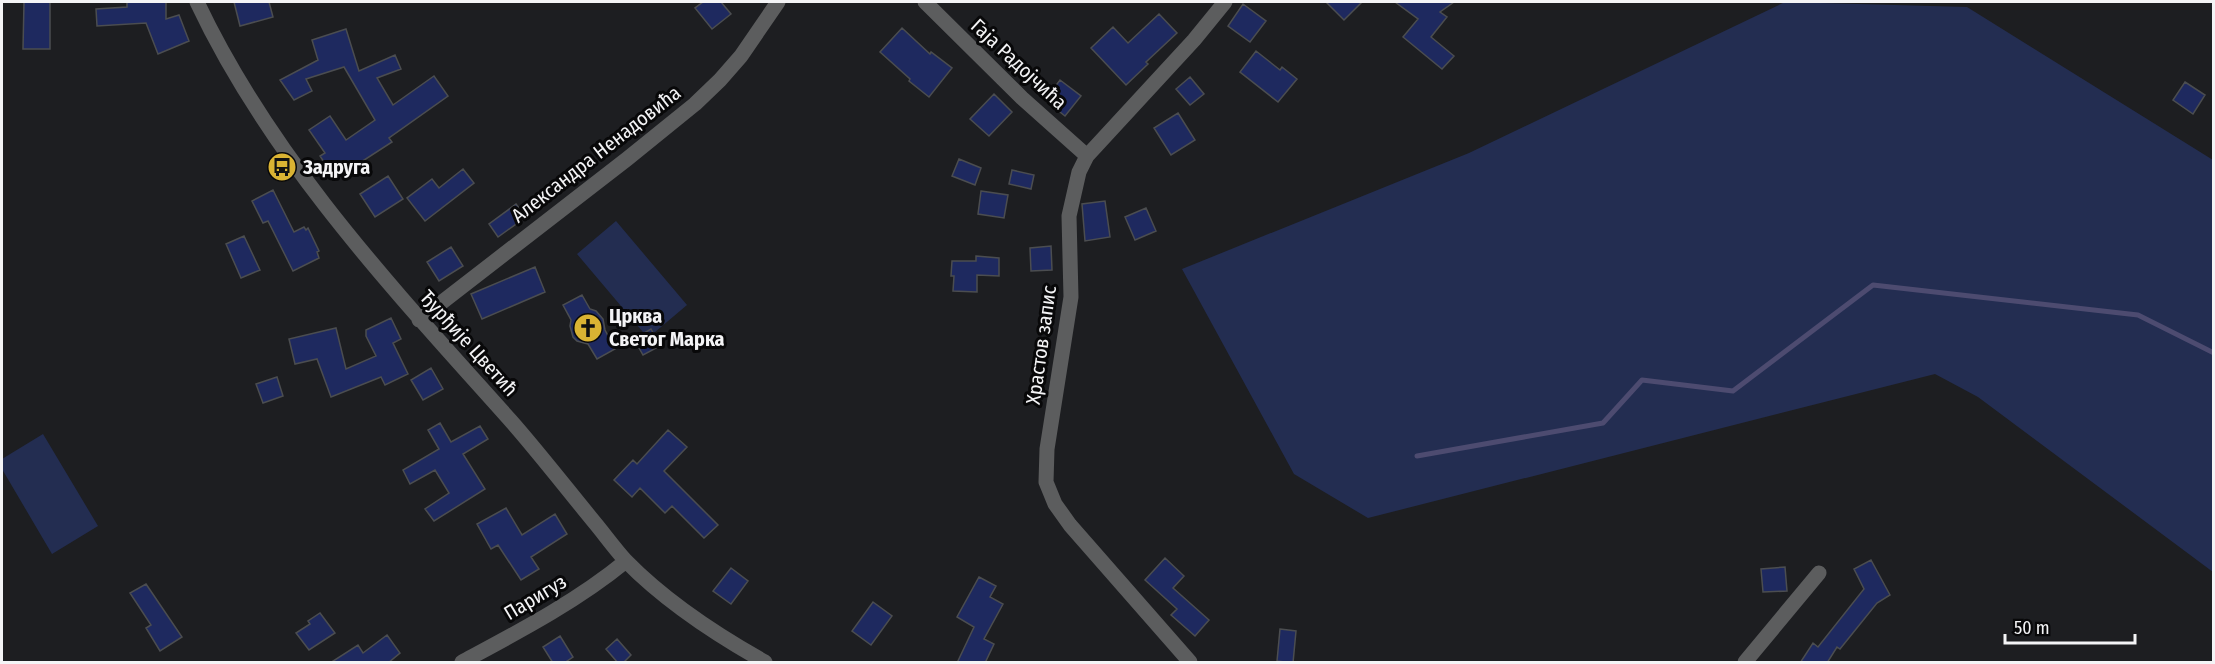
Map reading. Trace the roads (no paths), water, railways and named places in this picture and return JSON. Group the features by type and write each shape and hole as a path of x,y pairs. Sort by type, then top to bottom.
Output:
{"street":[{"name":"Ђурђије Цветић","path":"197,2 229,61 293,161 377,271 513,423 626,561 696,620 765,663"},
{"name":"Александра Ненадовића","path":"419,320 695,104 741,56 778,2"},
{"name":"Гаја Радојчића","path":"925,2 1022,98 1087,156"},
{"name":"Храстов запис","path":"1190,663 1070,525 1055,504 1046,482 1047,449 1071,297 1069,216 1079,172 1087,156 1194,40 1222,3"},
{"name":"Паригуз","path":"462,663 548,615 607,577 626,561"},
{"path":"1745,663 1819,573"}],"waterway":[{"path":"1417,456 1603,423 1642,380 1733,391 1873,285 2138,315 2214,353"}],"place":[{"name":"Задруга","path":"282,167"},
{"name":"Црква Светог Марка","path":"588,328"}]}
